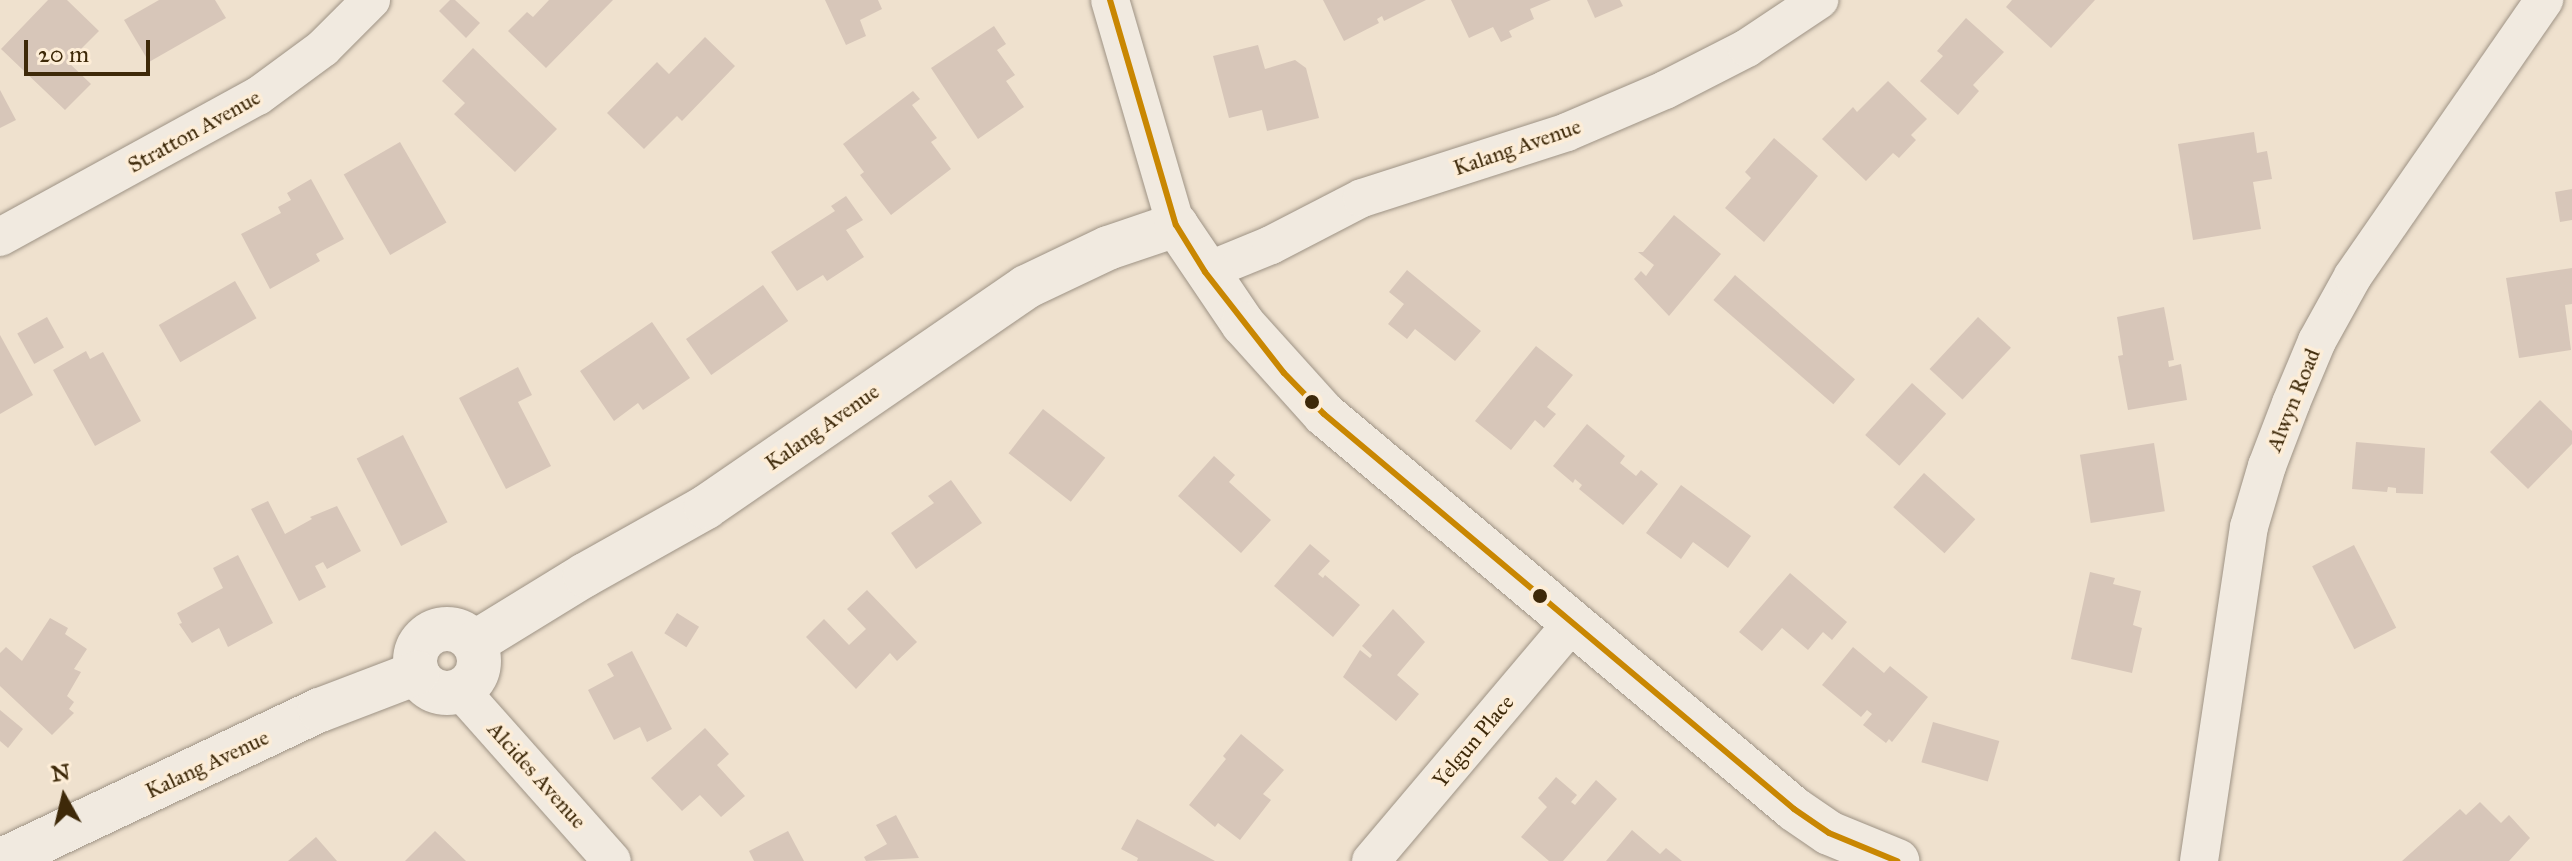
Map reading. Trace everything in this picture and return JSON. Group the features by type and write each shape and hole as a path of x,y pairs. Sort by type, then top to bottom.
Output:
{"street":[{"name":"Stratton Avenue","path":"0,237 258,96 323,48 371,0"},
{"path":"1110,0 1176,225 1205,272 1284,373 1324,414 1794,809 1829,833 1897,861"},
{"name":"Kalang Avenue","path":"1205,272 1271,245 1362,198 1567,132 1665,90 1747,48 1819,0"},
{"name":"Alwyn Road","path":"2199,861 2249,527 2267,466 2291,403 2317,341 2353,276 2544,0"},
{"name":"Kalang Avenue","path":"474,643 706,507 1026,287 1108,248 1176,225"},
{"name":"Yelgun Place","path":"1371,861 1574,621"},
{"path":"436,630 457,630 474,643 478,653 477,674 461,691 441,693 422,683 417,673 414,663 420,643 436,630"},
{"name":"Kalang Avenue","path":"0,861 320,710 417,673"},
{"name":"Alcides Avenue","path":"461,691 612,861"}],"building":[{"path":"48,0 67,0 99,31 68,62 91,84 65,110 1,49"},
{"path":"159,0 215,0 226,18 149,62 124,20"},
{"path":"450,0 455,0 480,23 466,38 439,11"},
{"path":"549,0 613,0 546,68 508,31 527,12 533,17"},
{"path":"825,0 878,0 882,9 860,20 866,36 846,45"},
{"path":"1323,0 1426,0 1384,21 1382,16 1377,19 1379,23 1344,41"},
{"path":"1451,0 1551,0 1530,9 1534,19 1509,31 1512,37 1501,42 1493,27 1469,38"},
{"path":"1587,0 1620,0 1623,6 1595,18"},
{"path":"2012,0 2095,0 2051,48 2006,7"},
{"path":"1966,18 2004,52 1973,85 1979,91 1958,115 1920,81 1943,56 1937,51"},
{"path":"994,26 1006,44 997,50 1015,75 1006,81 1024,107 978,139 931,68"},
{"path":"705,37 735,66 682,121 677,116 644,149 607,113 657,62 669,74"},
{"path":"1258,45 1265,69 1295,60 1306,68 1319,118 1267,131 1262,110 1229,118 1213,56"},
{"path":"473,48 557,129 515,172 454,114 465,103 442,81"},
{"path":"1888,81 1927,119 1911,135 1916,140 1899,158 1893,153 1866,181 1822,139 1853,107 1857,112"},
{"path":"0,90 16,120 0,128"},
{"path":"913,91 920,99 912,105 937,138 931,142 951,169 891,215 860,175 864,172 843,144"},
{"path":"2254,132 2257,153 2267,151 2272,179 2253,182 2261,229 2193,240 2178,144"},
{"path":"1774,138 1818,176 1764,242 1725,208 1751,178 1745,172"},
{"path":"400,142 446,223 390,255 344,175"},
{"path":"311,179 344,239 316,254 320,261 270,289 241,234 281,213 278,207 291,200 287,193"},
{"path":"2572,189 2572,220 2560,222 2555,192"},
{"path":"846,196 863,220 846,230 864,257 827,281 823,275 797,291 771,252 835,211 831,206"},
{"path":"1674,215 1721,254 1669,316 1634,279 1641,271 1646,276 1654,265 1638,252 1643,252"},
{"path":"2572,268 2572,304 2565,305 2571,350 2519,358 2506,278"},
{"path":"1407,270 1481,331 1455,361 1415,329 1407,339 1388,324 1404,304 1389,292"},
{"path":"1735,275 1855,379 1833,404 1713,300"},
{"path":"235,281 256,318 180,362 159,325"},
{"path":"763,285 788,321 711,375 686,339"},
{"path":"2164,307 2174,360 2168,361 2169,367 2181,364 2187,400 2128,410 2118,356 2123,355 2117,317"},
{"path":"47,317 64,348 34,364 17,333"},
{"path":"1978,317 2011,348 1962,400 1930,369"},
{"path":"652,322 690,378 643,410 638,403 614,421 580,371"},
{"path":"0,335 33,395 0,414"},
{"path":"1536,346 1573,375 1547,407 1556,414 1544,428 1535,420 1511,450 1475,421"},
{"path":"86,351 90,359 103,352 141,421 95,446 53,370"},
{"path":"518,367 532,395 518,402 551,466 506,489 459,398"},
{"path":"1912,383 1946,414 1899,466 1865,435"},
{"path":"2540,400 2572,431 2572,444 2528,489 2490,452"},
{"path":"1043,409 1105,458 1071,502 1009,453"},
{"path":"1587,424 1625,456 1620,463 1636,476 1641,470 1658,484 1623,525 1579,489 1582,485 1575,479 1573,483 1553,466"},
{"path":"403,435 447,522 401,546 357,459"},
{"path":"2356,442 2425,448 2423,494 2396,493 2396,488 2388,487 2387,492 2352,489"},
{"path":"2154,443 2165,511 2091,523 2080,455"},
{"path":"1214,456 1235,475 1229,482 1271,520 1241,553 1178,496"},
{"path":"1924,473 1975,519 1944,553 1893,507"},
{"path":"951,480 982,523 916,569 891,533 934,503 928,496"},
{"path":"1681,485 1751,536 1728,568 1693,542 1681,559 1646,533"},
{"path":"268,501 285,534 312,519 310,517 337,506 361,551 327,569 323,562 315,566 326,587 299,601 251,509"},
{"path":"1310,544 1330,561 1318,574 1323,578 1325,575 1360,605 1333,637 1274,586"},
{"path":"2354,545 2396,628 2354,649 2312,566"},
{"path":"238,555 273,623 228,647 219,628 192,643 179,624 182,623 177,613 223,588 213,568"},
{"path":"2090,572 2115,578 2113,584 2141,591 2133,625 2142,628 2132,673 2071,659"},
{"path":"1790,573 1847,622 1832,640 1823,632 1808,650 1782,628 1762,651 1739,632"},
{"path":"867,590 917,642 897,661 890,653 856,689 806,637 824,619 849,645 866,629 847,609"},
{"path":"1393,609 1425,642 1397,675 1419,694 1396,721 1343,677 1360,650 1370,658 1372,655 1362,646"},
{"path":"677,613 699,627 686,647 664,633"},
{"path":"50,618 68,628 65,634 87,649 74,669 81,672 67,696 74,702 69,709 74,713 52,735 0,686 0,653 6,647 22,661"},
{"path":"1853,647 1884,673 1890,666 1928,697 1892,742 1889,739 1886,743 1863,725 1872,714 1867,710 1861,717 1822,685"},
{"path":"632,651 672,729 647,742 640,727 614,740 588,690 614,676 607,664"},
{"path":"0,710 23,729 8,748 0,741"},
{"path":"1933,722 1999,741 1988,781 1921,762"},
{"path":"705,728 729,754 717,765 745,796 721,817 700,795 682,811 651,778"},
{"path":"1241,734 1284,770 1263,794 1271,800 1240,840 1218,823 1215,827 1189,805 1226,759 1223,756"},
{"path":"1556,777 1577,795 1571,802 1575,805 1596,780 1617,799 1563,861 1549,861 1521,837 1547,807 1538,798"},
{"path":"2480,802 2501,823 2509,815 2530,838 2509,861 2402,861 2460,809 2466,815"},
{"path":"896,815 919,858 866,861 864,857 887,844 876,825"},
{"path":"1137,819 1215,861 1137,861 1138,858 1121,849"},
{"path":"1632,830 1660,854 1666,848 1682,861 1606,861"},
{"path":"435,831 466,861 405,861"},
{"path":"788,831 804,861 754,861 749,851"},
{"path":"316,837 337,861 288,861"}],"transit line":[{"path":"1110,0 1176,225 1205,272 1284,373 1324,414 1794,809 1829,833 1897,861"}]}
